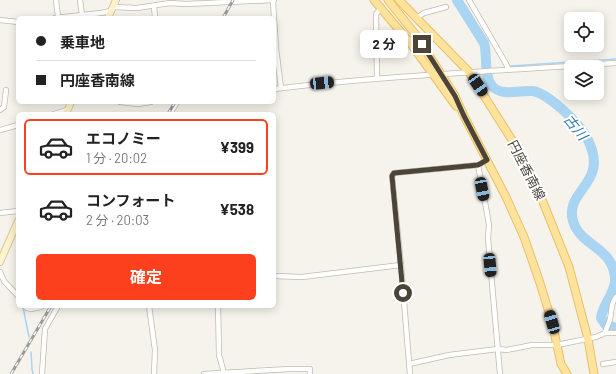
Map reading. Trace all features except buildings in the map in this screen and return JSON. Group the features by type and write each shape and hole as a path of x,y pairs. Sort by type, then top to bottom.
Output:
{"main road":[{"path":"109,16 116,0"},
{"path":"374,0 411,44 464,116"},
{"name":"円座香南線","path":"399,0 469,72 517,148 537,187 569,267 588,339 594,374"},
{"path":"404,0 408,9"},
{"path":"389,2 416,35 455,96 506,197 540,280 561,364 567,374"},
{"path":"0,262 16,226"}],"street":[{"path":"56,0 56,16"},
{"path":"80,0 82,15"},
{"path":"73,16 112,9 137,8 175,3 274,0 274,16"},
{"path":"469,0 506,62 508,70"},
{"path":"154,6 155,16"},
{"path":"417,18 424,13 446,7"},
{"path":"377,78 376,14 381,8"},
{"path":"1,19 16,22"},
{"path":"276,48 281,88"},
{"path":"276,88 377,78 616,63"},
{"path":"0,110 4,107 6,90"},
{"path":"0,130 16,126"},
{"path":"410,374 392,176 394,173 478,165 487,160"},
{"path":"478,165 489,225 488,238 500,374"},
{"path":"0,213 16,211"},
{"path":"276,276 302,277 401,265"},
{"path":"0,272 4,281 16,294"},
{"path":"606,331 610,318 612,301 616,297"},
{"path":"26,308 41,308"},
{"path":"42,374 45,330 57,308"},
{"path":"149,308 156,350 154,374"},
{"path":"218,308 220,355 224,373"},
{"path":"409,364 449,355 498,348 506,350 532,345 557,345 588,339 606,331 616,333"},
{"path":"603,364 616,362"},
{"path":"204,374 290,369 310,370 310,374"}],"waterway":[{"name":"古川","path":"457,0 484,43 487,71 489,81 492,86 506,92 533,91 540,93 563,110 578,125 587,138 593,153 594,166 591,176 575,201 572,210 573,221 577,230 583,237 604,254 614,270 614,287 601,318 605,324 616,328"},
{"path":"468,2 502,61"},
{"path":"511,66 616,59"},
{"path":"23,308 29,337"},
{"path":"31,352 33,374"}],"railway":[{"path":"224,16 233,0"},
{"path":"169,112 174,104"},
{"path":"11,374 50,308"}],"route":[{"path":"403,293 392,176 394,173 478,165 487,160 455,96 422,44"}]}
